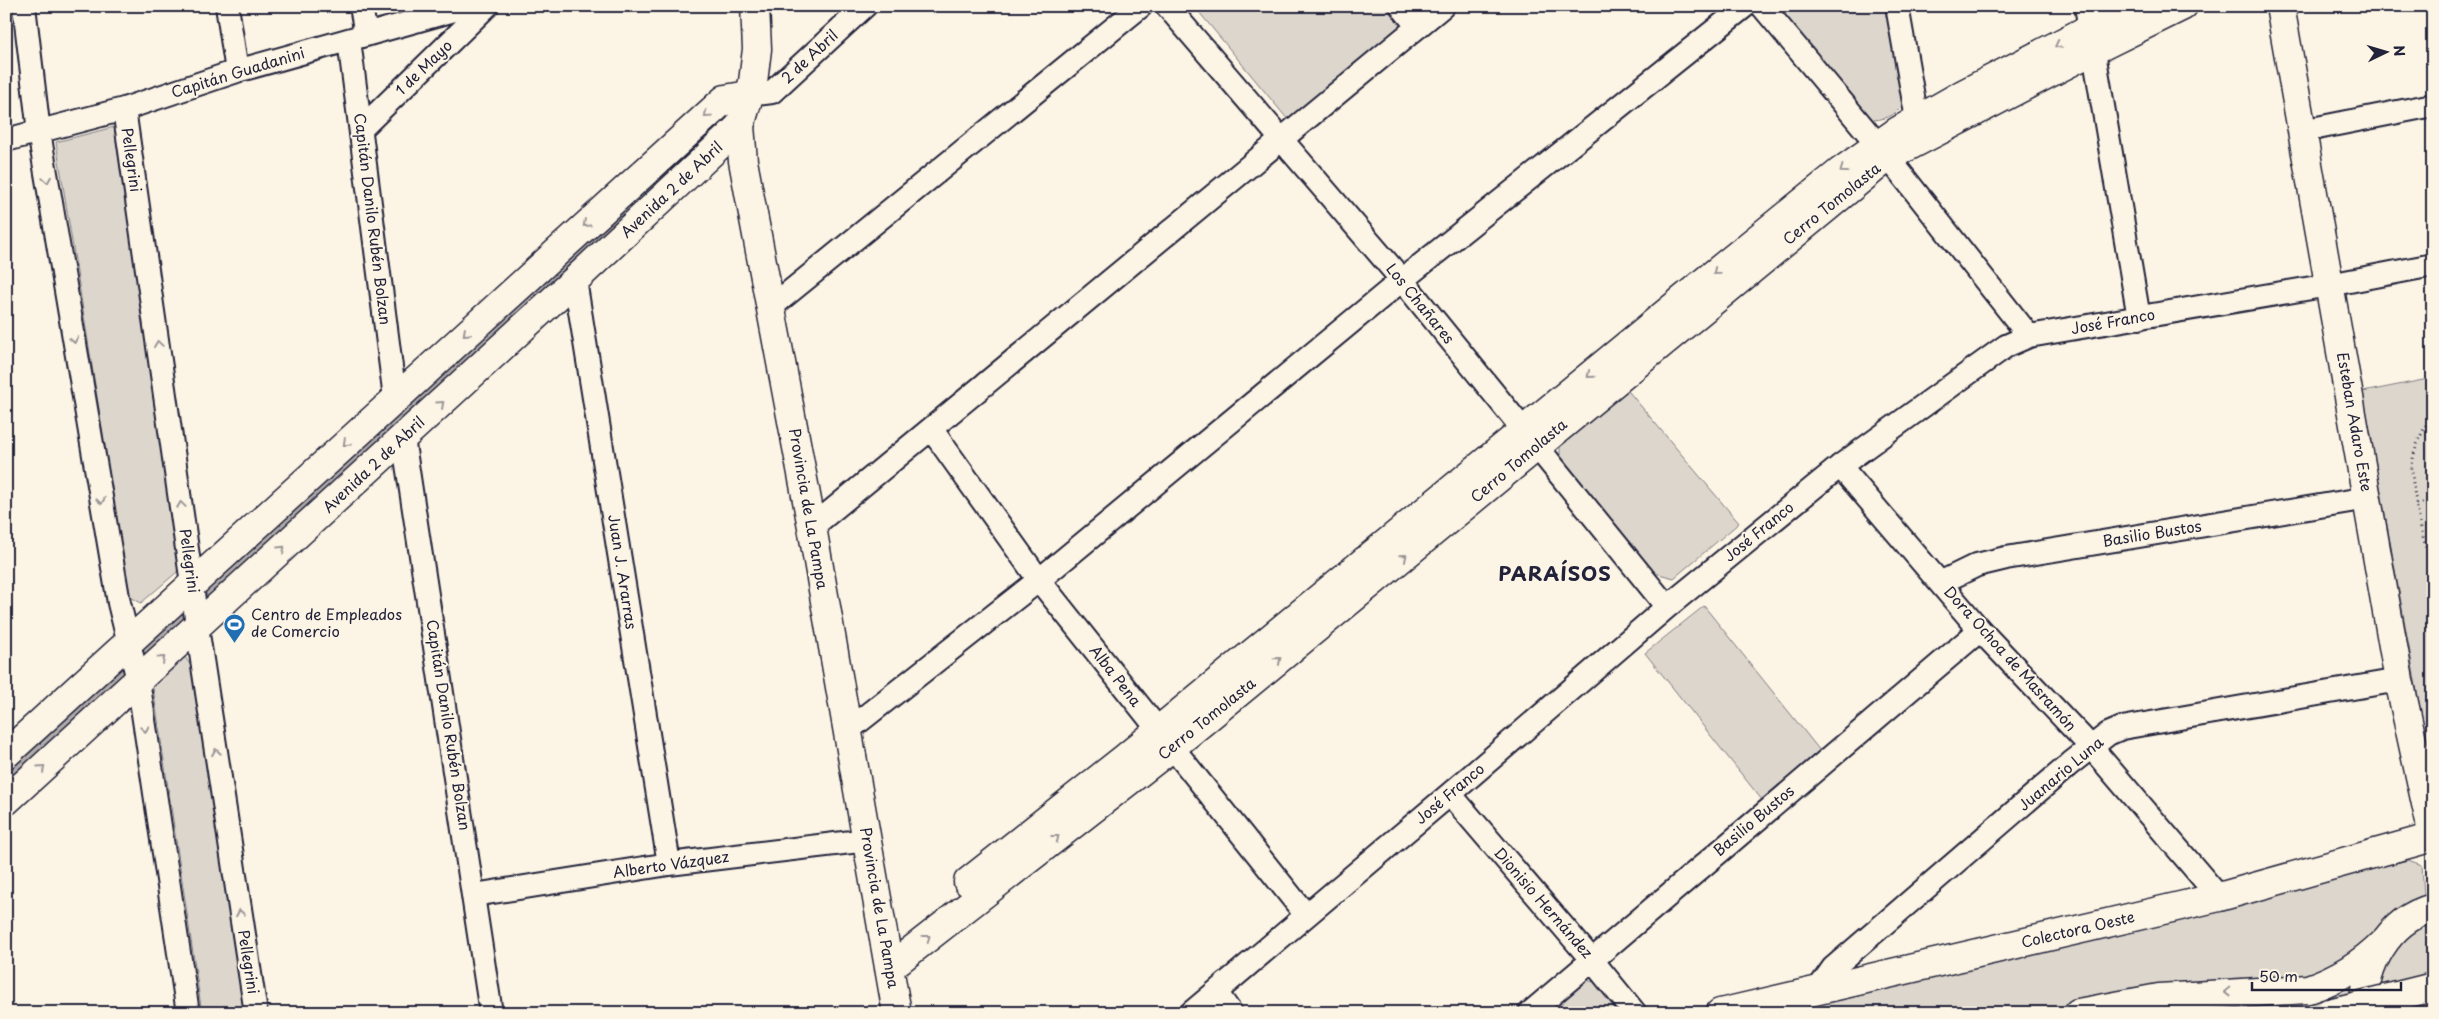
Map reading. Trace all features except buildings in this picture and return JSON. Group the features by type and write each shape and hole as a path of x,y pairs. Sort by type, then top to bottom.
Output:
{"main road":[{"name":"Provincia de La Pampa","path":"755,6 757,49 749,95 740,126 743,160 812,527 897,1013"},
{"name":"Cerro Tomolasta","path":"887,958 1165,740 1883,151 2090,28 2133,6"},
{"name":"Cerro Tomolasta","path":"2090,28 2183,6"},
{"name":"Esteban Adaro Este","path":"2280,6 2399,680 2433,836"},
{"name":"Avenida 2 de Abril","path":"6,754 725,99 749,95"},
{"name":"Avenida 2 de Abril","path":"6,801 576,280 740,126"},
{"name":"Colectora Oeste","path":"1720,1013 2219,897 2433,836"},
{"path":"2078,1013 2159,998 2308,988 2331,981 2353,968 2411,918 2431,904"},
{"path":"2364,1013 2365,987 2372,964 2384,942"},
{"path":"2329,1013 2433,987"}],"street":[{"path":"24,6 39,132 119,603 138,680 188,1013"},
{"path":"227,6 237,71"},
{"name":"Capitán Danilo Rubén Bolzan","path":"361,6 358,37 361,129 395,398"},
{"name":"Capitán Guadanini","path":"6,140 124,109 237,71 469,6"},
{"name":"1 de Mayo","path":"361,129 487,6"},
{"name":"2 de Abril","path":"749,95 772,92 865,6"},
{"path":"770,308 1141,6"},
{"name":"Los Chañares","path":"1167,6 1281,142 1402,280 1668,607"},
{"path":"1401,6 1418,27"},
{"path":"812,527 1281,142 1443,6"},
{"path":"847,731 1039,580 1402,280 1745,6"},
{"path":"1762,6 1883,151 2030,336"},
{"path":"1897,6 1919,130"},
{"path":"2090,28 2139,318"},
{"path":"2302,131 2433,105"},
{"name":"Pellegrini","path":"124,109 192,584 196,628 256,1013"},
{"name":"José Franco","path":"1191,1013 1668,607 1840,466 2006,346 2030,336 2329,285 2433,265"},
{"name":"Juan J. Ararras","path":"576,280 669,864"},
{"name":"Alba Pena","path":"932,430 1039,580 1306,915"},
{"name":"Capitán Danilo Rubén Bolzan","path":"403,438 491,1013"},
{"name":"Dora Ochoa de Masramón","path":"1840,466 1980,630 2091,747 2219,897"},
{"name":"Basilio Bustos","path":"1940,583 1977,566 2006,558 2368,498"},
{"name":"Basilio Bustos","path":"1530,1013 1591,959 1980,630"},
{"name":"Juanario Luna","path":"1816,992 1833,968 2091,747 2122,728 2399,680"},
{"name":"Dionisio Hernández","path":"1450,794 1591,959 1634,1013"},
{"name":"Alberto Vázquez","path":"474,895 669,864 868,840"},
{"path":"1216,992 1232,1013"}],"path":[{"path":"2433,412 2423,429 2412,466 2417,504 2433,570"},
{"path":"2417,504 2433,501"}],"shaded area":[{"path":"1194,6 1390,6 1404,23 1289,121"},
{"path":"1777,6 1888,6 1906,99 1900,108 1893,115 1873,120"},
{"path":"725,105 735,117 208,604 205,584"},
{"path":"114,127 180,558 177,572 141,603 129,596 56,142"},
{"path":"2433,378 2433,780 2363,392"},
{"path":"1624,386 1739,523 1674,578 1655,573 1560,456 1560,441"},
{"path":"182,606 185,625 145,661 141,641"},
{"path":"1704,606 1821,752 1762,800 1645,653"},
{"path":"185,657 191,666 245,1013 202,1013 152,681 177,658"},
{"path":"121,666 124,681 6,789 6,770"},
{"path":"2408,860 2422,865 2424,896 2386,920 2347,960 2314,982 2082,1004 2045,1013 1758,1013"},
{"path":"2433,921 2433,1013 2374,1013 2384,963 2402,939"},
{"path":"2361,971 2355,1013 2127,1013"},
{"path":"1586,980 1599,983 1620,1013 1543,1013 1577,983"}],"waterway":[{"path":"211,589 733,112"},
{"path":"142,651 183,616"},
{"path":"6,778 121,671"}],"place":[{"name":"Centro de Empleados de Comercio","path":"235,643"}],"district":[{"name":"PARAÍSOS","path":"1555,574"}]}
